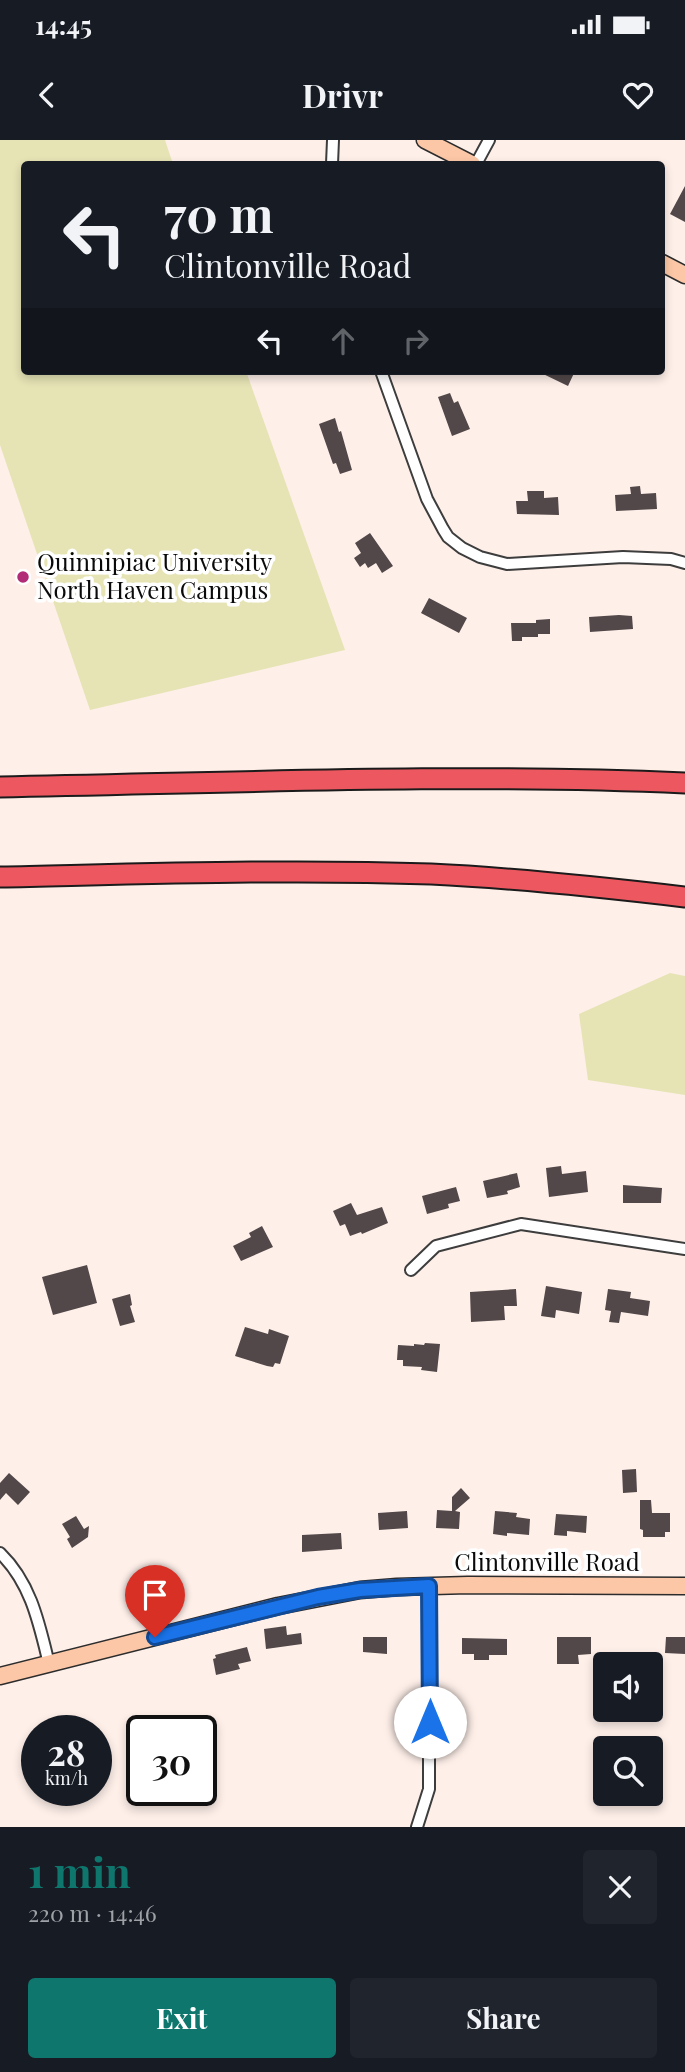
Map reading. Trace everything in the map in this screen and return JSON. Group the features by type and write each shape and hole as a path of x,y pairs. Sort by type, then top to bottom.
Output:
{"highway":[{"path":"0,787 478,779 685,783"},
{"path":"0,877 252,872 389,873 514,879 685,897"}],"street":[{"path":"332,161 333,140"},
{"path":"425,140 468,161"},
{"path":"476,161 489,140"},
{"path":"665,265 685,275"},
{"path":"383,375 427,499 443,529 462,548 480,558 507,564 623,557 671,559 685,563"},
{"path":"411,1270 436,1247 521,1224 685,1249"},
{"path":"0,1553 23,1581 38,1620 49,1664"},
{"path":"417,1827 429,1789 429,1586"},
{"name":"Clintonville Road","path":"0,1676 318,1597 360,1590 429,1586 685,1586"}],"shaded area":[{"path":"0,140 165,140 172,161 21,161 21,375 247,375 345,650 90,710 0,445"},
{"path":"670,973 685,976 685,1095 588,1080 579,1014"}],"building":[{"path":"685,186 685,222 670,214"},
{"path":"545,375 573,375 568,386"},
{"path":"450,393 454,403 458,401 470,429 452,436 438,397"},
{"path":"335,418 352,470 340,474 336,463 333,464 319,424"},
{"path":"640,486 641,494 656,493 657,509 616,511 615,495 631,494 630,487"},
{"path":"527,491 544,491 544,498 558,497 559,515 517,514 516,501 528,501"},
{"path":"370,533 393,566 382,573 376,563 368,568 365,563 360,567 354,558 361,553 355,543"},
{"path":"429,598 467,618 459,633 421,613"},
{"path":"632,616 633,629 590,632 589,617"},
{"path":"550,619 550,634 538,634 538,637 522,637 522,641 512,641 511,623 536,623 536,620"},
{"path":"561,1166 562,1174 586,1171 588,1192 549,1197 546,1168"},
{"path":"517,1173 520,1187 507,1191 508,1194 487,1198 483,1181"},
{"path":"623,1185 662,1188 661,1203 623,1203"},
{"path":"456,1187 460,1201 448,1204 449,1208 427,1214 422,1196"},
{"path":"351,1203 357,1215 382,1207 388,1223 350,1236 345,1224 340,1226 333,1211"},
{"path":"262,1226 273,1247 241,1261 233,1246 251,1237 249,1233"},
{"path":"87,1265 97,1303 53,1315 42,1277"},
{"path":"546,1286 582,1292 579,1314 556,1310 555,1318 541,1316"},
{"path":"516,1289 517,1306 504,1306 505,1320 471,1322 470,1292"},
{"path":"608,1289 631,1292 630,1298 650,1301 648,1316 621,1312 619,1323 609,1322 611,1311 605,1310"},
{"path":"130,1294 130,1306 135,1322 120,1326 112,1299"},
{"path":"245,1327 268,1334 269,1329 289,1336 280,1364 267,1366 235,1356"},
{"path":"425,1343 440,1344 437,1372 421,1370 422,1367 403,1366 403,1360 397,1360 398,1345 414,1346"},
{"path":"636,1469 637,1492 623,1493 622,1470"},
{"path":"9,1473 30,1492 18,1505 6,1493 0,1500 0,1483"},
{"path":"461,1488 470,1498 455,1511 460,1512 459,1529 436,1528 437,1510 452,1511 452,1497"},
{"path":"640,1500 651,1500 652,1513 670,1513 670,1532 665,1532 665,1537 643,1537 643,1530 640,1529"},
{"path":"407,1511 408,1528 379,1530 378,1513"},
{"path":"495,1511 517,1513 516,1517 530,1519 529,1535 493,1534"},
{"path":"556,1514 587,1516 586,1533 567,1531 567,1536 554,1535"},
{"path":"76,1516 84,1529 89,1526 88,1537 72,1548 67,1539 70,1537 62,1524"},
{"path":"341,1533 342,1549 302,1552 302,1535"},
{"path":"286,1626 287,1635 301,1633 302,1644 266,1649 264,1629"},
{"path":"363,1637 387,1637 387,1654 363,1652"},
{"path":"557,1637 591,1637 591,1654 578,1655 579,1664 557,1664"},
{"path":"666,1637 685,1637 685,1654 665,1653"},
{"path":"462,1638 507,1639 507,1655 489,1655 489,1660 474,1660 474,1654 462,1654"},
{"path":"247,1647 251,1661 238,1664 240,1669 216,1675 213,1659 216,1658 215,1655"}],"place":[{"name":"Quinnipiac University North Haven Campus","path":"23,577"}],"route":[{"path":"155,1637 318,1597 360,1590 429,1586 430,1722"}]}
